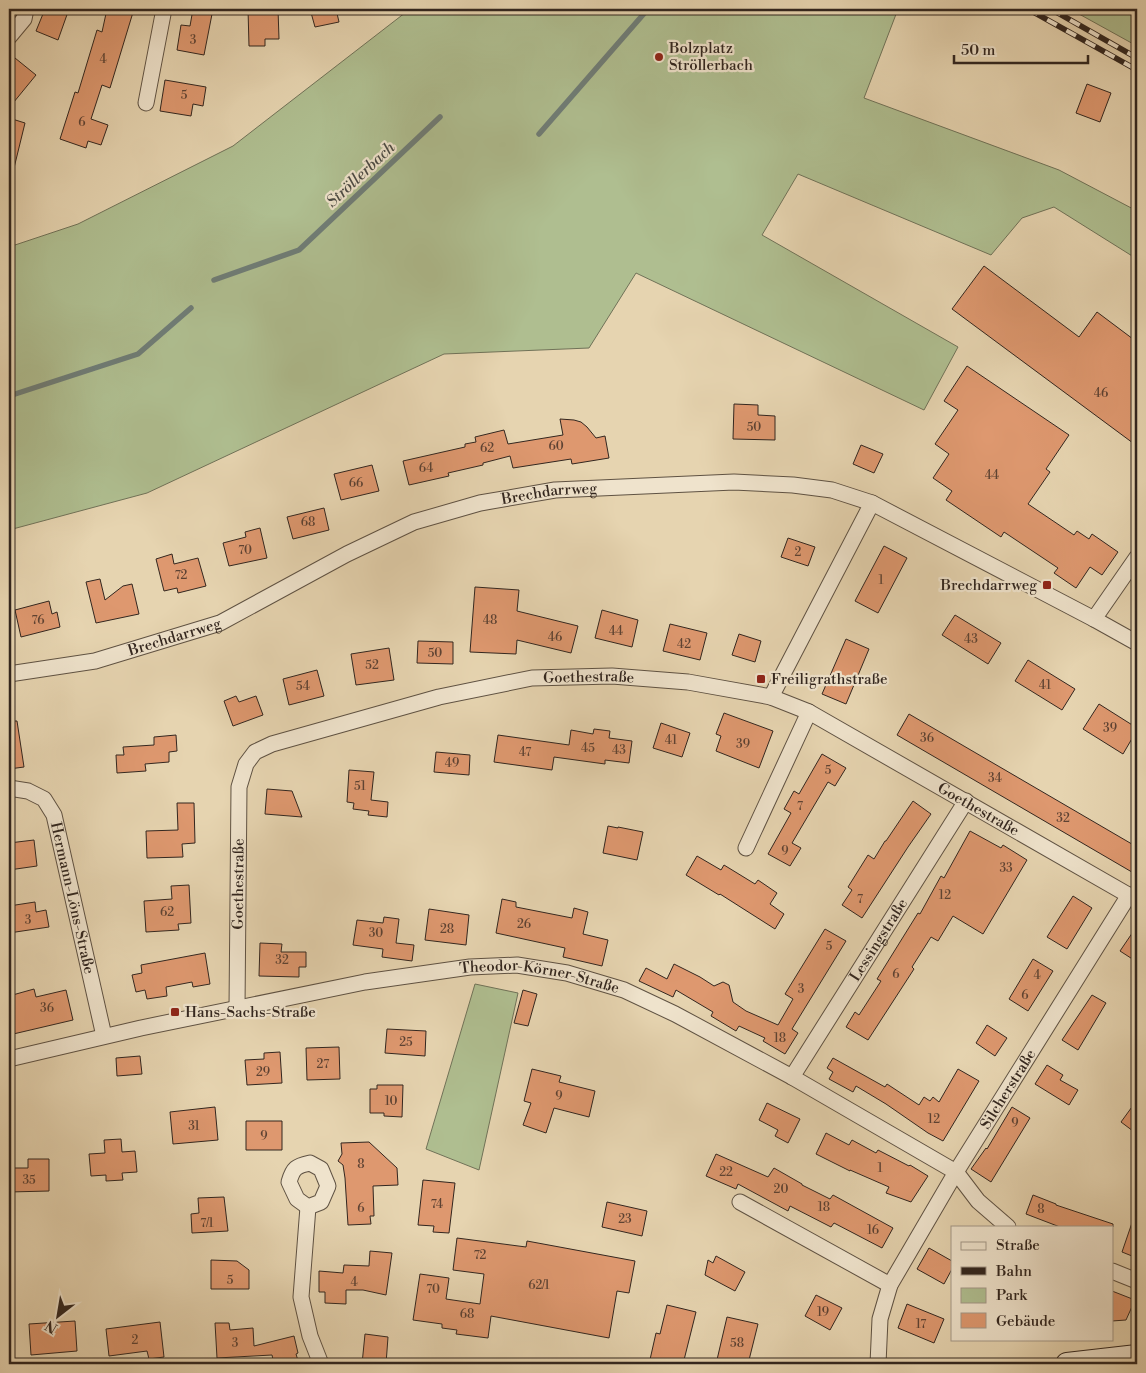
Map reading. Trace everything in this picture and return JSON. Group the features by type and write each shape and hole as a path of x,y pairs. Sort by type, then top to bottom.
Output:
{"main road":[{"path":"1067,1364 1137,1356"}],"street":[{"path":"9,37 24,19 26,9"},
{"path":"146,103 164,9"},
{"name":"Brechdarrweg","path":"9,674 95,661 220,623 347,554 414,522 480,503 555,490 734,482 793,485 832,490 872,503 1137,643"},
{"path":"771,697 872,503"},
{"path":"1094,619 1137,557"},
{"name":"Goethestraße","path":"237,1008 239,787 246,764 255,752 272,744 439,697 532,678 612,676 688,682 771,697 809,712 1133,898"},
{"path":"746,848 809,712"},
{"name":"Hermann-Löns-Straße","path":"9,788 28,791 44,799 54,815 104,1036"},
{"name":"Lessingstraße","path":"792,1077 966,801"},
{"name":"Silcherstraße","path":"878,1364 880,1319 890,1285 956,1172 1133,898"},
{"name":"Theodor-Körner-Straße","path":"9,1059 104,1036 365,982 470,967 517,965 567,973 624,990 675,1014 792,1077 956,1172 978,1201 1007,1226"},
{"path":"740,1202 890,1285"},
{"path":"308,1207 300,1297 310,1336 321,1364"},
{"path":"1114,1272 1137,1281"}],"green space":[{"path":"410,9 898,9 864,98 1059,170 1137,211 1137,259 1054,207 1022,218 991,255 798,174 762,235 958,347 924,410 636,273 589,348 444,354 147,493 9,530 9,247 78,224 233,146"},
{"path":"1070,9 1137,9 1137,46"},
{"path":"475,984 518,993 479,1170 426,1149"}],"building":[{"path":"45,9 69,9 58,40 36,31"},
{"path":"107,9 134,9 110,88 102,85 91,119 108,125 101,145 88,141 86,148 60,139 75,92 78,93 97,30 102,32"},
{"path":"193,9 213,9 204,55 177,50 181,25 190,26"},
{"path":"248,9 278,9 279,39 265,39 265,46 249,46"},
{"path":"310,9 336,9 339,22 315,27"},
{"path":"15,58 36,75 9,108 9,66"},
{"path":"165,80 206,87 203,106 193,104 191,116 160,111"},
{"path":"1087,84 1111,93 1100,122 1076,113"},
{"path":"9,118 25,123 14,168 9,168"},
{"path":"984,266 1079,337 1097,312 1137,342 1137,446 952,309"},
{"path":"967,366 1069,435 1046,469 1050,472 1028,504 1074,535 1077,531 1089,539 1092,534 1118,552 1102,575 1090,567 1076,588 1054,573 1058,568 1004,532 1001,537 946,500 952,491 933,478 949,454 935,444 958,410 944,401"},
{"path":"734,404 758,405 758,415 775,416 775,440 733,439"},
{"path":"560,419 581,422 596,438 605,436 609,458 572,464 571,459 513,468 510,456 483,463 483,465 448,473 449,476 409,485 403,461 465,447 465,444 476,442 475,437 504,430 508,444 563,435"},
{"path":"861,445 883,454 874,473 853,464"},
{"path":"372,465 379,491 341,500 334,474"},
{"path":"324,508 329,530 293,539 287,517"},
{"path":"260,528 267,558 229,566 223,543 246,537 245,532"},
{"path":"788,538 815,547 808,566 781,557"},
{"path":"884,546 907,558 878,613 855,601"},
{"path":"172,554 174,564 198,558 206,586 178,593 177,588 164,591 156,559"},
{"path":"100,579 105,600 123,586 132,584 139,614 96,623 86,582"},
{"path":"475,587 519,590 517,611 578,626 571,653 517,640 516,654 470,652"},
{"path":"49,601 52,614 57,612 60,627 21,637 15,610"},
{"path":"602,610 638,620 632,647 595,638"},
{"path":"955,615 1001,643 988,664 942,635"},
{"path":"670,624 707,633 700,660 663,651"},
{"path":"739,634 761,641 755,662 732,655"},
{"path":"846,639 869,649 846,704 822,694"},
{"path":"418,641 453,642 453,664 417,663"},
{"path":"389,648 394,680 356,685 351,654"},
{"path":"1028,660 1075,689 1062,710 1015,681"},
{"path":"317,670 324,696 289,705 283,679"},
{"path":"236,696 239,702 256,696 263,715 233,726 224,701"},
{"path":"1099,704 1137,728 1123,754 1083,729"},
{"path":"724,713 773,731 759,768 716,751 721,736 716,734"},
{"path":"909,714 1137,847 1137,875 897,735"},
{"path":"9,721 17,721 24,767 9,769"},
{"path":"661,723 690,733 682,757 653,748"},
{"path":"594,729 610,731 609,738 632,741 629,763 605,760 605,764 554,757 552,770 494,762 498,735 569,745 571,730 593,734"},
{"path":"176,735 177,751 169,752 169,762 145,764 146,771 117,773 116,755 124,755 123,747 154,745 154,737"},
{"path":"436,752 470,755 469,775 434,772"},
{"path":"822,754 846,768 835,786 828,782 792,843 801,848 790,866 768,854 791,813 784,809 794,791 799,794"},
{"path":"349,770 374,772 371,800 388,802 387,817 368,815 369,811 353,809 354,803 347,802"},
{"path":"267,789 292,791 302,817 265,814"},
{"path":"913,801 931,814 862,918 842,905 852,890 848,887 868,855 874,859"},
{"path":"177,803 194,803 195,843 182,844 183,857 147,858 146,831 178,830"},
{"path":"608,826 643,832 637,860 603,853"},
{"path":"970,831 1001,848 1003,845 1027,860 983,934 953,916 938,941 931,937 912,967 914,969 868,1040 846,1027 855,1012 859,1015 881,981 877,979 918,913 920,914 941,876 944,878"},
{"path":"34,840 37,866 9,870 9,843"},
{"path":"697,856 721,870 724,865 755,884 758,880 777,893 770,904 784,914 775,929 686,875"},
{"path":"189,885 191,923 178,924 179,930 146,932 144,901 172,899 171,886"},
{"path":"1073,896 1092,908 1067,949 1047,937"},
{"path":"502,899 516,902 516,907 572,918 574,908 588,912 583,934 608,940 602,966 563,957 565,948 496,933"},
{"path":"35,902 36,912 46,910 49,927 9,933 9,906"},
{"path":"429,909 469,915 466,945 425,940"},
{"path":"384,917 399,919 396,943 414,945 412,961 382,957 383,949 353,945 357,920 383,923"},
{"path":"1137,926 1137,962 1120,951"},
{"path":"825,929 846,941 792,1029 798,1033 785,1054 763,1041 765,1038 739,1026 736,1031 711,1016 713,1012 676,990 673,997 639,981 646,968 667,979 674,964 714,986 723,982 729,985 733,1002 746,1011 778,1025 793,999 785,994"},
{"path":"260,943 282,944 281,952 306,952 306,967 299,967 299,977 259,976"},
{"path":"205,953 210,984 193,987 192,982 166,987 167,996 147,999 145,990 136,992 132,975 142,973 141,965"},
{"path":"1033,959 1053,971 1028,1011 1009,999"},
{"path":"34,989 36,997 66,990 73,1020 9,1035 9,996"},
{"path":"523,990 537,994 528,1026 514,1023"},
{"path":"1092,995 1106,1003 1078,1050 1062,1040"},
{"path":"987,1025 1007,1038 995,1056 976,1043"},
{"path":"387,1029 426,1031 425,1056 385,1053"},
{"path":"339,1047 340,1079 307,1080 306,1048"},
{"path":"280,1052 282,1083 247,1085 245,1060 264,1059 264,1053"},
{"path":"140,1056 142,1074 117,1076 116,1058"},
{"path":"833,1058 885,1087 887,1084 919,1105 924,1097 930,1101 933,1097 939,1102 958,1069 979,1081 943,1141 856,1086 853,1092 829,1079 833,1072 827,1068"},
{"path":"1047,1065 1063,1075 1060,1080 1078,1090 1069,1105 1035,1084"},
{"path":"532,1069 561,1076 559,1082 595,1091 589,1117 554,1108 546,1133 523,1125 531,1103 524,1101"},
{"path":"377,1085 403,1085 402,1117 384,1116 384,1113 370,1113 370,1089 377,1089"},
{"path":"1137,1100 1137,1134 1121,1122"},
{"path":"767,1103 800,1119 788,1143 775,1136 778,1130 759,1120"},
{"path":"215,1107 218,1140 173,1144 170,1112"},
{"path":"1012,1107 1030,1118 991,1182 971,1169 987,1149"},
{"path":"246,1121 282,1121 282,1150 246,1150"},
{"path":"826,1133 849,1145 852,1140 876,1153 878,1150 928,1176 911,1202 886,1193 889,1187 816,1154"},
{"path":"121,1139 122,1152 135,1151 137,1172 122,1173 123,1180 106,1181 106,1175 91,1176 89,1154 105,1153 104,1140"},
{"path":"369,1142 397,1168 398,1185 373,1186 374,1216 370,1216 371,1224 348,1225 343,1165 338,1161 342,1154 341,1143"},
{"path":"716,1154 768,1177 774,1168 802,1185 830,1199 833,1195 893,1228 882,1248 834,1223 831,1227 790,1206 788,1211 738,1184 736,1189 706,1176"},
{"path":"28,1159 49,1159 49,1191 9,1192 9,1168 28,1168"},
{"path":"423,1180 455,1183 449,1233 433,1232 434,1226 418,1225"},
{"path":"1033,1195 1056,1205 1113,1224 1113,1226 1057,1226 1026,1214"},
{"path":"224,1197 228,1231 192,1233 191,1214 199,1213 198,1198"},
{"path":"607,1202 647,1211 642,1236 602,1227"},
{"path":"1135,1214 1137,1214 1137,1258 1122,1252"},
{"path":"457,1238 526,1247 527,1241 635,1261 629,1293 617,1291 609,1338 491,1316 488,1338 456,1334 457,1330 442,1328 442,1324 413,1320 420,1274 449,1278 446,1299 480,1304 484,1274 453,1270"},
{"path":"929,1248 951,1260 951,1271 944,1284 917,1269"},
{"path":"370,1251 392,1253 386,1295 363,1290 346,1290 346,1304 325,1303 325,1292 319,1292 319,1271 343,1273 344,1265 369,1266"},
{"path":"716,1256 745,1272 735,1291 705,1275 708,1260 713,1263"},
{"path":"211,1260 237,1261 249,1270 249,1289 211,1289"},
{"path":"1114,1292 1135,1300 1126,1320 1114,1321"},
{"path":"816,1295 842,1308 830,1330 805,1316"},
{"path":"907,1304 944,1319 934,1343 898,1328"},
{"path":"667,1305 696,1312 683,1364 649,1364 656,1333 660,1334"},
{"path":"727,1317 758,1324 748,1364 716,1364"},
{"path":"75,1321 77,1351 31,1355 29,1324"},
{"path":"160,1322 164,1357 149,1359 147,1351 109,1356 106,1329"},
{"path":"215,1323 229,1323 230,1330 253,1328 254,1346 294,1336 299,1364 274,1364 272,1355 217,1358"},
{"path":"365,1334 388,1337 386,1364 362,1364"}],"waterway":[{"name":"Ströllerbach","path":"539,134 648,9"},
{"name":"Ströllerbach","path":"214,280 299,250 440,117"},
{"path":"9,396 138,354 191,308"}],"railway":[{"path":"1028,9 1137,70"},
{"path":"1051,9 1137,58"}],"place":[{"name":"Bolzplatz Ströllerbach","path":"659,57"},
{"name":"Brechdarrweg","path":"1047,585"},
{"name":"Freiligrathstraße","path":"761,679"},
{"name":"Hans-Sachs-Straße","path":"175,1012"}]}
